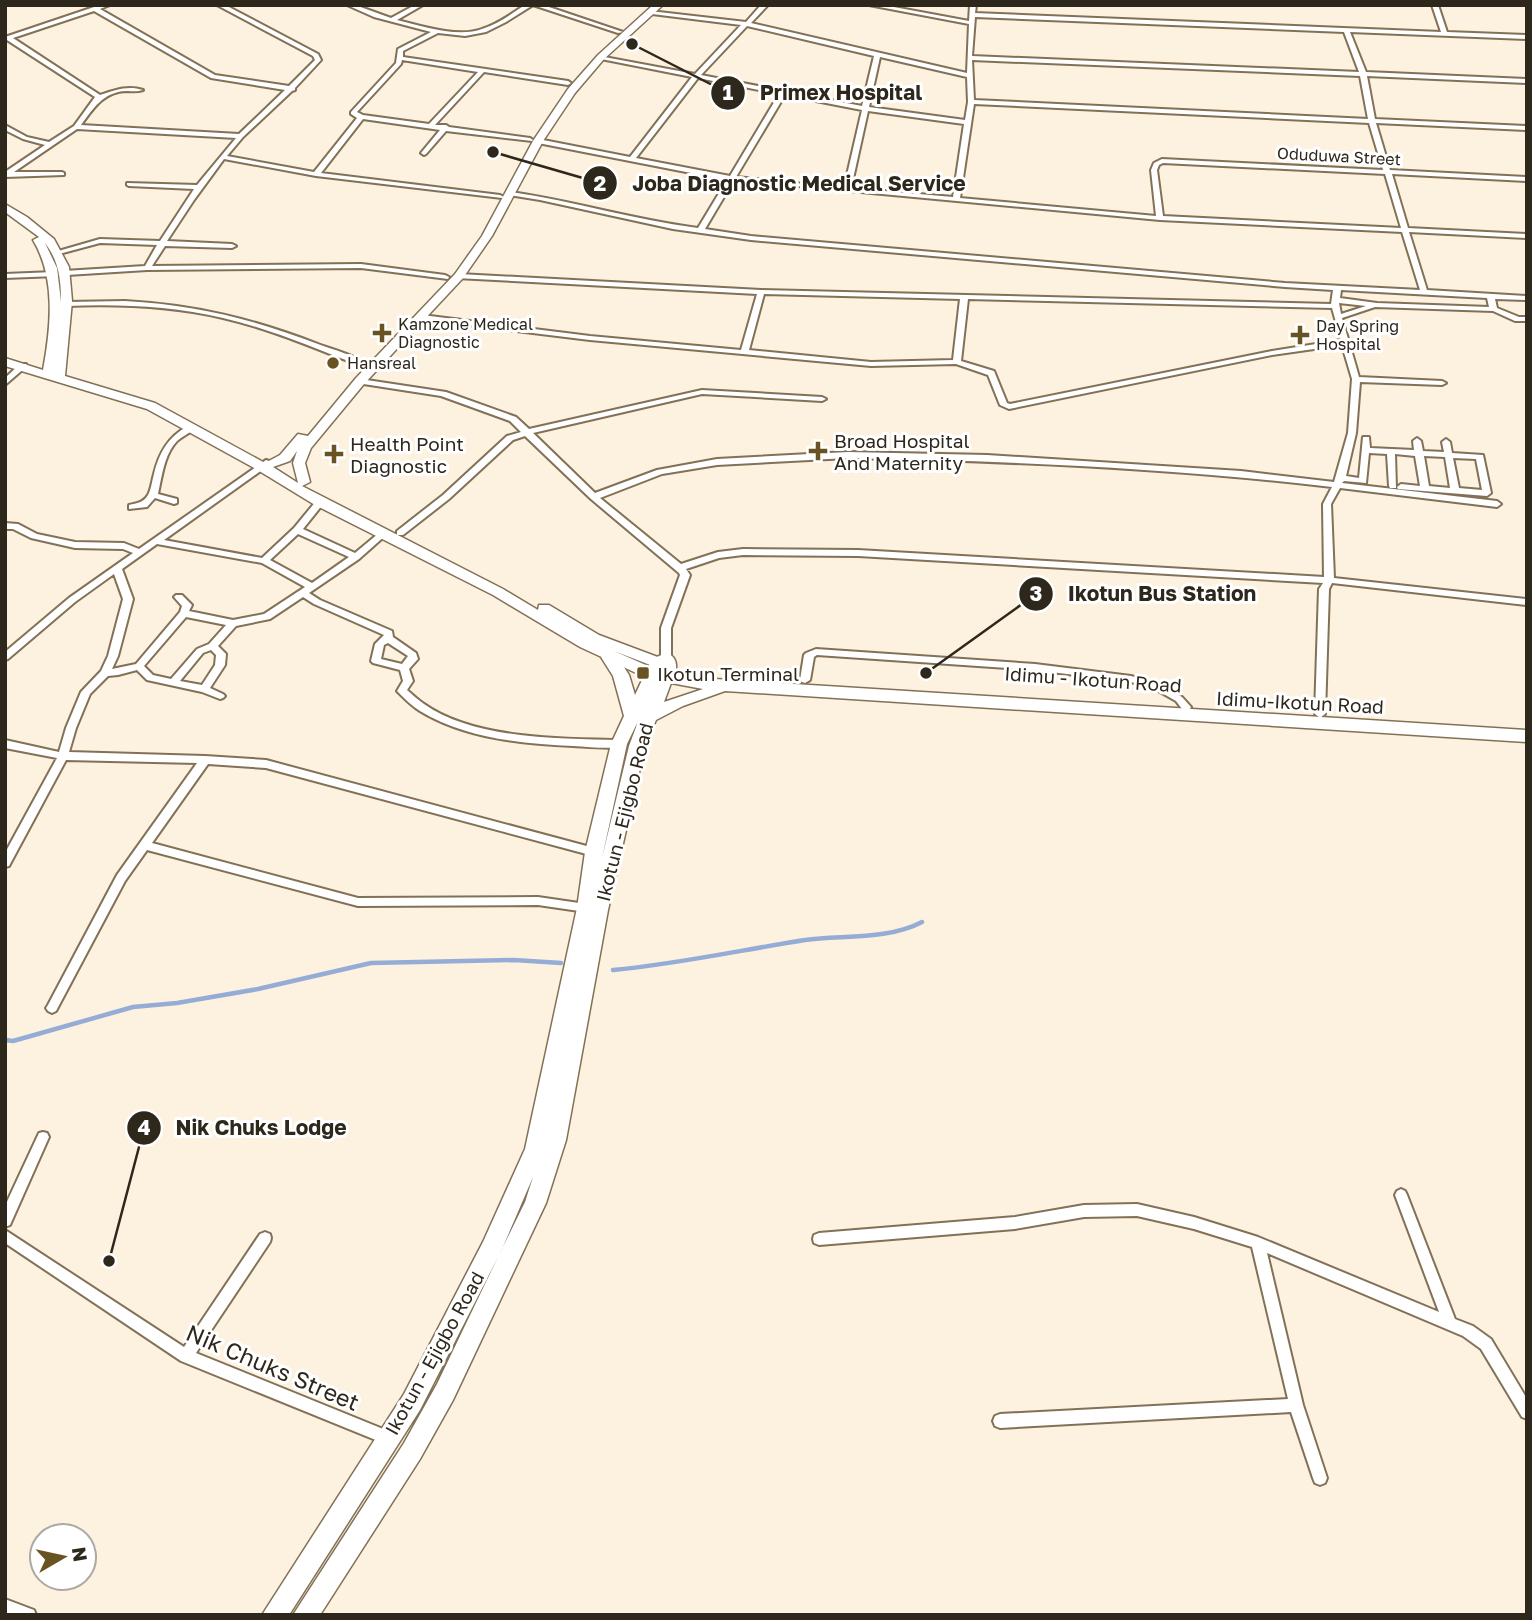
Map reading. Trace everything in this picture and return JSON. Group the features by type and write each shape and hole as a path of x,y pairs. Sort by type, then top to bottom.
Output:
{"main road":[{"path":"304,482 299,463 305,447 360,381 459,276 568,83 620,32 654,8"},
{"path":"559,100 654,8"},
{"path":"273,467 445,277 505,196"},
{"path":"5,207 49,239 59,252 67,273 67,304 54,375"},
{"path":"5,216 39,242 49,254 54,274 54,375"},
{"path":"5,362 155,404 273,467 320,502 479,582 609,657 662,668"},
{"path":"54,375 136,401 273,467 505,584 594,638 662,668"},
{"path":"273,467 299,463"},
{"path":"609,657 621,675 640,717 697,694 736,686"},
{"name":"Idimu - Ikotun Road","path":"662,668 705,674 1320,715 1363,722 1527,726"},
{"name":"Idimu-Ikotun Road","path":"662,668 695,682 736,686 866,693 1112,713 1363,722 1527,736"},
{"name":"Ikotun - Ejigbo Road","path":"274,1615 422,1382 491,1249 535,1149 586,908 594,852 619,744 640,717 662,668"},
{"name":"Ikotun - Ejigbo Road","path":"306,1615 412,1451 445,1392 535,1203 555,1140 599,910 637,746 640,717"},
{"path":"422,1382 445,1392"}],"street":[{"path":"7,38 107,5"},
{"path":"147,268 200,187 240,136 293,89 319,57 220,5"},
{"path":"350,5 392,20 464,34 480,32 530,5"},
{"path":"392,20 419,5"},
{"path":"538,5 620,32"},
{"path":"632,159 688,85 765,5"},
{"path":"872,5 972,19 1346,29 1527,37"},
{"path":"956,200 971,102 973,5"},
{"path":"1436,5 1444,33"},
{"path":"654,8 747,23 970,76"},
{"path":"95,9 213,77 293,89"},
{"path":"1346,29 1363,74 1372,121 1424,292"},
{"path":"438,31 402,48 398,52 397,66 353,113 361,117 534,141 730,178 1160,218 1527,236"},
{"path":"7,38 99,97"},
{"path":"846,190 867,109 877,55"},
{"path":"601,57 782,94 969,123"},
{"path":"399,58 568,83"},
{"path":"970,58 1527,81"},
{"path":"432,125 483,70"},
{"path":"6,174 76,127 99,97 123,89 140,90"},
{"path":"700,232 782,94"},
{"path":"971,102 1527,128"},
{"path":"316,174 361,117"},
{"path":"5,127 25,138 49,144"},
{"path":"76,127 240,136"},
{"path":"424,153 446,127"},
{"path":"224,157 316,174 505,196 700,232 1147,274 1527,298"},
{"name":"Oduduwa Street","path":"1160,218 1154,170 1156,164 1162,162 1527,179"},
{"path":"6,174 62,174"},
{"path":"129,184 200,187"},
{"path":"59,252 100,241 232,246"},
{"path":"67,273 147,268 361,266 445,277"},
{"path":"5,276 54,274"},
{"path":"459,276 761,292 964,298 1335,303 1494,309 1518,319 1527,319"},
{"path":"1320,715 1324,589 1329,580 1327,504 1341,478 1352,433 1356,379 1335,303 1337,288"},
{"path":"744,353 761,292"},
{"path":"1490,296 1494,309"},
{"path":"957,362 964,298"},
{"path":"67,304 138,305 222,315 364,364"},
{"path":"1338,317 1377,305"},
{"path":"422,317 744,353 872,364 957,362 991,373 1004,405 1010,407 1272,353 1344,342"},
{"path":"5,383 28,368"},
{"path":"1356,379 1443,383"},
{"path":"360,381 443,394 513,419 594,497 679,568 685,575 666,628 662,668"},
{"path":"400,533 446,497 510,438 528,432 702,392 822,399"},
{"path":"132,507 144,505 153,495 160,465 171,440 191,428"},
{"path":"1363,481 1366,439"},
{"path":"1417,441 1425,489"},
{"path":"1446,442 1455,491"},
{"path":"1341,478 1393,486 1487,494 1480,457 1365,450"},
{"path":"1391,452 1393,486"},
{"path":"594,497 660,472 717,462 848,455 988,458 1241,474 1497,504"},
{"path":"5,657 72,600 139,552 273,467"},
{"path":"153,495 174,501"},
{"path":"264,561 297,530 320,502"},
{"path":"5,526 15,526 34,536 75,545 124,546 139,552"},
{"path":"297,530 356,557"},
{"path":"184,613 233,623 267,617 356,557 382,535"},
{"path":"156,541 264,561 307,589 317,602 385,629 389,633 388,638 380,644 376,661 404,668"},
{"path":"679,568 718,555 743,552 858,553 1329,580 1527,602"},
{"path":"5,863 63,756 86,692 105,673 113,656 128,599 117,569"},
{"path":"105,673 139,666 184,613 187,605 179,597"},
{"path":"173,682 200,651 212,646 233,623"},
{"path":"388,638 412,655 414,659 404,668"},
{"path":"204,689 220,665 221,654 212,646"},
{"path":"806,680 809,655 816,652 1035,667 1131,679 1156,686 1179,699 1186,707"},
{"path":"139,666 150,678 204,689 219,696"},
{"path":"404,668 408,681 402,691 409,698 449,721 470,729 505,737 619,744"},
{"path":"5,744 63,756 266,764 594,852"},
{"path":"52,1008 121,878 205,760"},
{"path":"145,845 358,902 538,901 586,908"},
{"path":"7,1215 43,1137"},
{"path":"1401,1195 1449,1322"},
{"path":"819,1239 1015,1223 1084,1212 1137,1210 1194,1223 1258,1243 1449,1322 1486,1344 1527,1412"},
{"name":"Nik Chuks Street","path":"5,1236 186,1356 388,1438"},
{"path":"186,1356 265,1238"},
{"path":"1258,1243 1296,1405 1320,1478"},
{"path":"1000,1421 1296,1405"},
{"path":"5,1606 29,1615"}],"waterway":[{"path":"613,970 685,961 805,940 895,932 922,922"},
{"path":"5,1040 13,1041 133,1007 177,1003 258,989 371,963 514,960 561,963"}],"place":[{"name":"Primex Hospital","path":"632,44"},
{"name":"Joba Diagnostic Medical Service","path":"493,152"},
{"name":"Kamzone Medical Diagnostic","path":"382,333"},
{"name":"Day Spring Hospital","path":"1300,335"},
{"name":"Hansreal","path":"333,363"},
{"name":"Broad Hospital And Maternity","path":"818,451"},
{"name":"Health Point Diagnostic","path":"334,454"},
{"name":"Ikotun Terminal","path":"643,673"},
{"name":"Ikotun Bus Station","path":"926,673"},
{"name":"Nik Chuks Lodge","path":"109,1261"}]}
